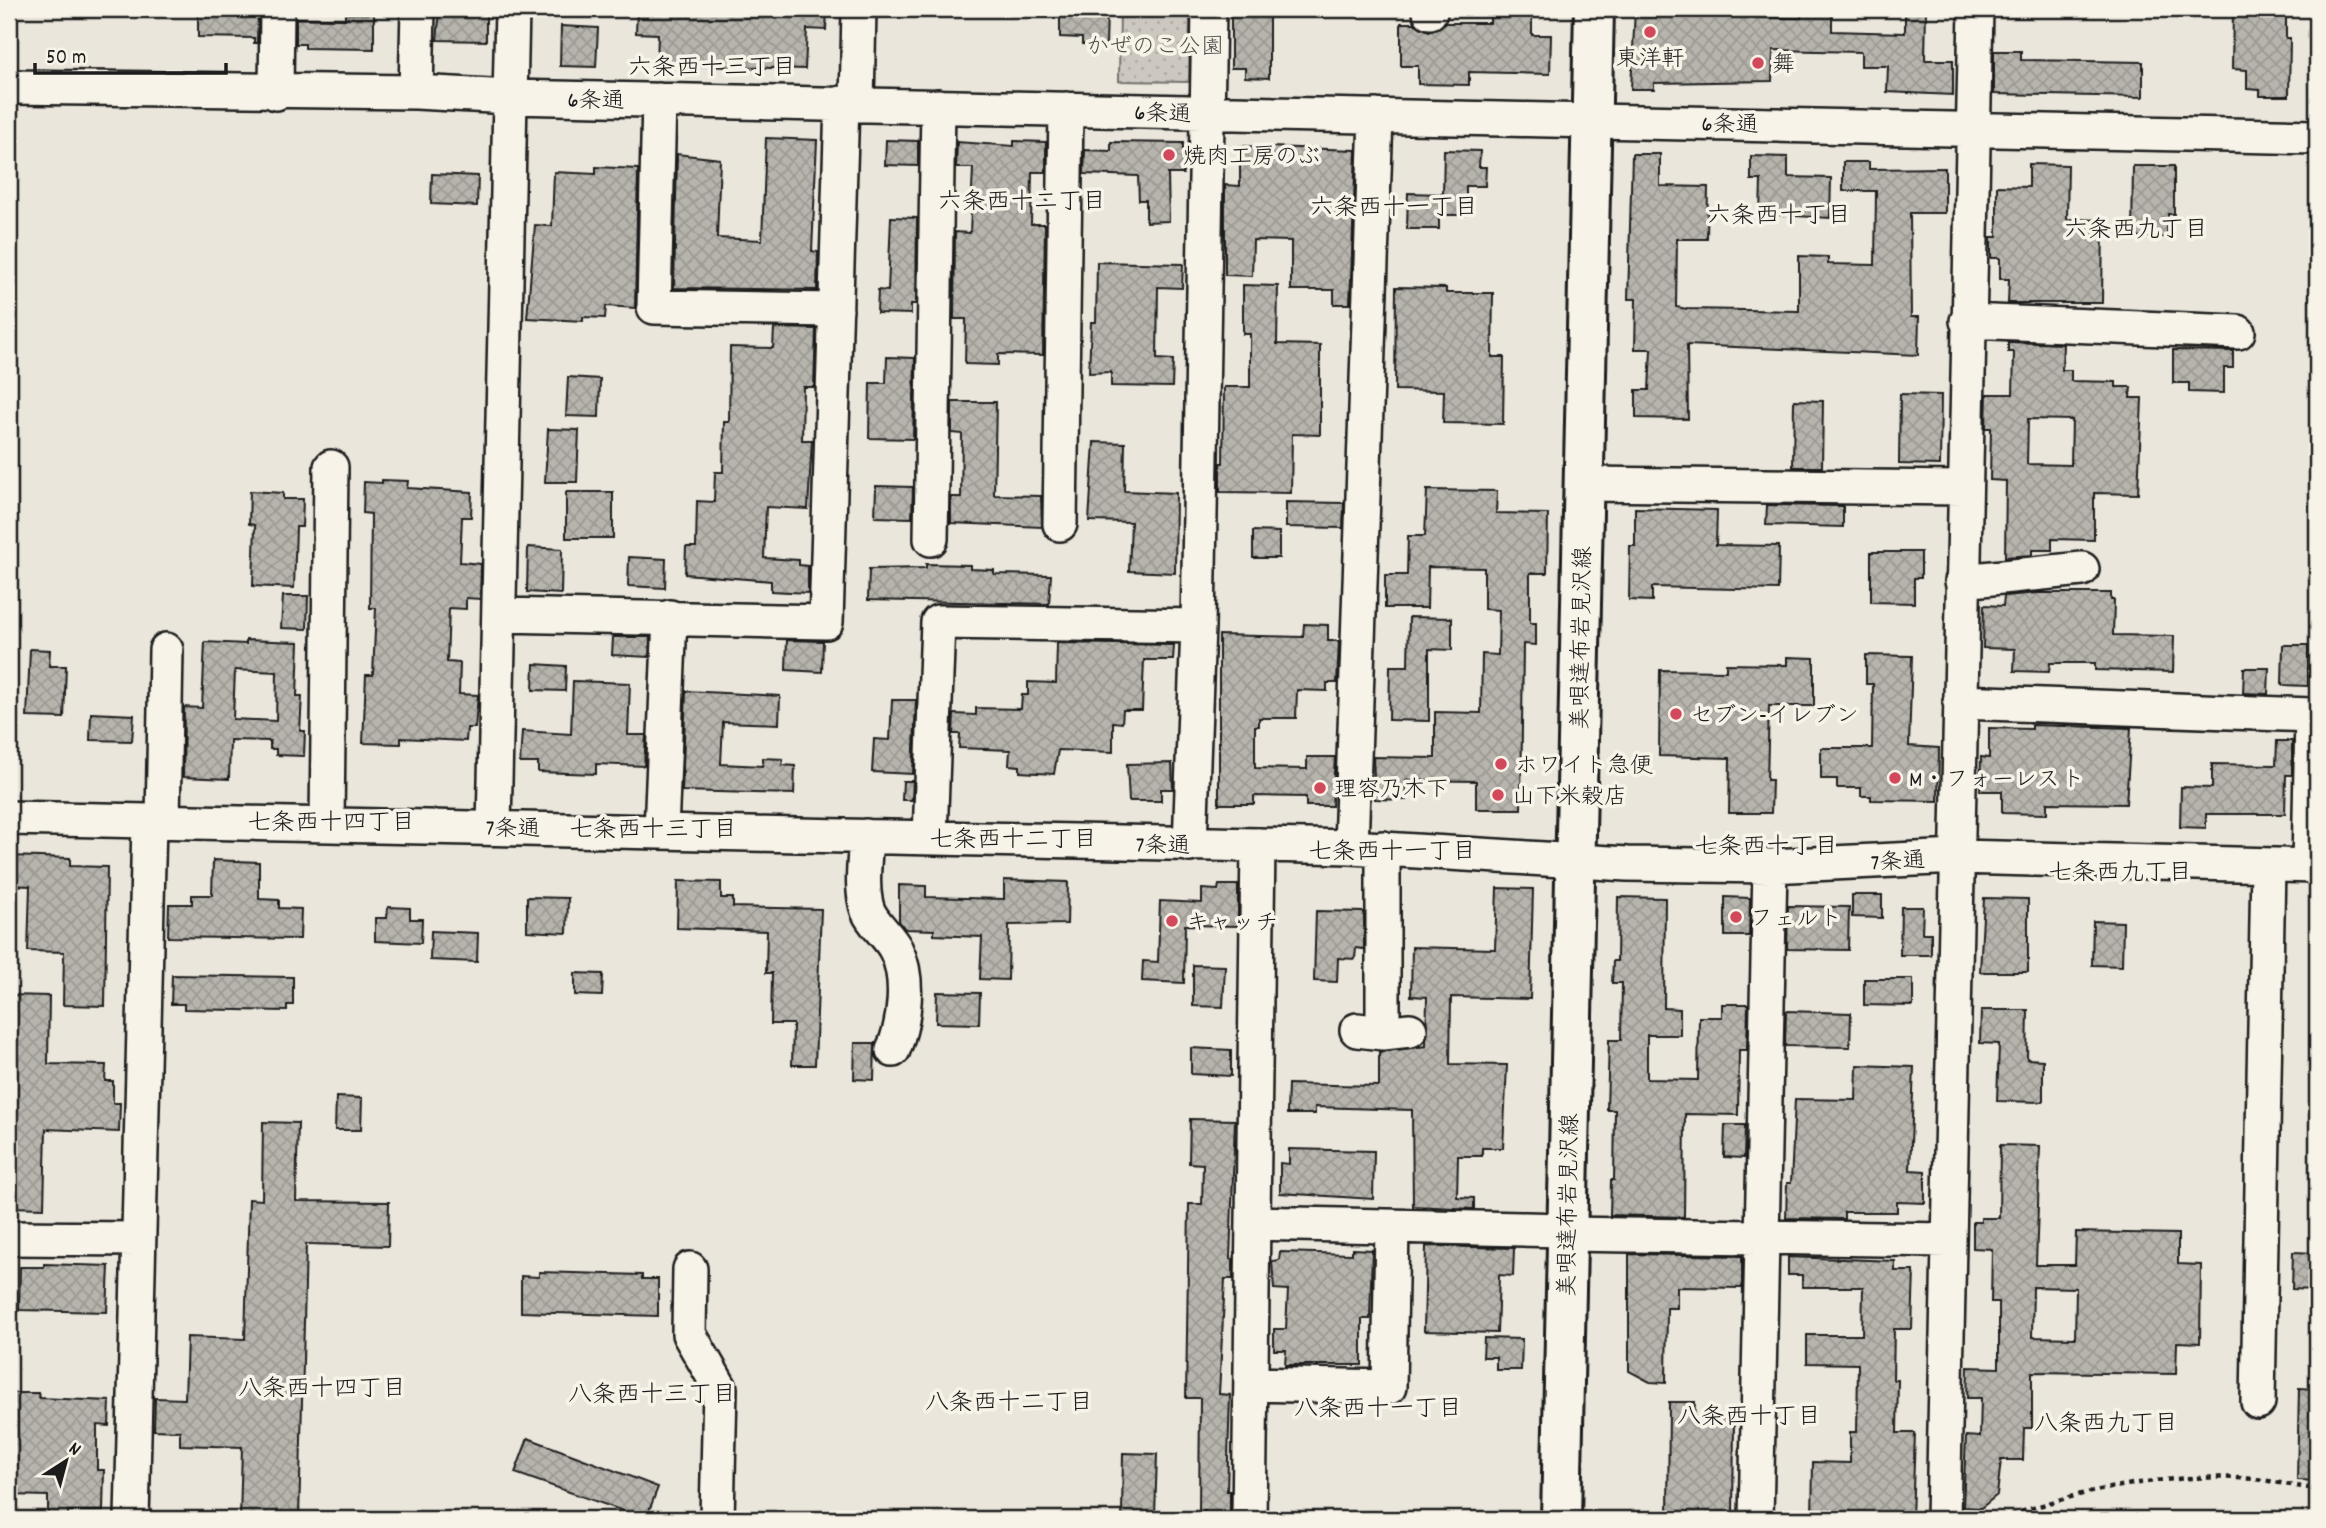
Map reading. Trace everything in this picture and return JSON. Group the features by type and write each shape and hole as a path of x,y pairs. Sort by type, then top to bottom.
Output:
{"main road":[{"name":"美唄達布岩見沢線","path":"1561,1519 1594,9"}],"street":[{"path":"276,93 277,9"},
{"path":"416,92 418,9"},
{"path":"494,827 512,9"},
{"path":"500,615 826,622 836,310 849,104 859,9"},
{"path":"1190,845 1198,626 1209,9"},
{"path":"1943,1519 1967,321 1976,9"},
{"name":"6条通","path":"9,87 276,93 416,92 510,97 2317,137"},
{"path":"659,100 654,307 836,310"},
{"path":"931,539 938,106"},
{"path":"1060,524 1066,109"},
{"path":"1376,116 1367,847 1383,1031"},
{"path":"1967,321 2238,332"},
{"path":"327,823 331,467"},
{"path":"1583,484 1964,488"},
{"path":"1962,581 2082,569"},
{"path":"661,831 670,617"},
{"path":"930,837 937,622 1198,626"},
{"path":"132,1519 136,1239 166,650"},
{"path":"1960,702 2312,715 2313,866"},
{"name":"7条通","path":"9,818 1367,847 1577,860 1770,866 1957,857 2313,866"},
{"path":"866,836 865,896 869,912 893,944 901,968 901,1032 893,1050"},
{"path":"1249,1519 1253,1384 1258,845"},
{"path":"2258,1402 2268,865"},
{"path":"1756,1519 1770,866"},
{"path":"1255,1223 1947,1240"},
{"path":"1253,1384 1389,1387 1392,1227"},
{"path":"9,1238 136,1239"},
{"path":"690,1269 689,1334 720,1388 717,1519"}],"path":[{"path":"2002,1519 2122,1486 2211,1478 2256,1479 2317,1489"}],"green space":[{"name":"かぜのこ公園","path":"1120,9 1190,9 1189,82 1119,81"}],"building":[{"path":"440,9 486,9 486,41 437,40"},
{"path":"637,9 787,12 787,9 827,9 826,30 807,29 805,69 657,65 658,34 636,33"},
{"path":"1067,9 1107,11 1106,45 1082,44 1082,38 1060,37 1060,12 1067,12"},
{"path":"1490,9 1532,9 1532,35 1551,35 1550,74 1469,72 1469,85 1418,84 1418,66 1401,66 1401,23 1414,23 1429,31 1445,23 1490,23"},
{"path":"1635,9 1732,9 1732,17 1801,18 1801,9 1832,9 1832,31 1905,33 1905,9 1926,9 1925,60 1953,60 1953,95 1887,92 1888,66 1861,66 1861,52 1773,50 1772,81 1654,83 1654,89 1631,89"},
{"path":"2233,9 2286,9 2286,38 2290,38 2289,96 2260,96 2260,90 2247,89 2247,70 2232,69"},
{"path":"1231,13 1269,13 1269,78 1245,77 1245,68 1231,68"},
{"path":"198,14 258,15 257,43 254,43 254,38 198,37"},
{"path":"345,14 374,14 374,49 305,48 305,44 296,44 296,18 345,19"},
{"path":"561,26 598,28 596,67 560,66"},
{"path":"1994,51 2021,51 2021,60 2143,62 2143,97 1994,94"},
{"path":"766,138 817,140 812,251 818,252 817,290 674,288 677,154 720,159 717,238 762,240"},
{"path":"886,140 918,141 918,166 885,165"},
{"path":"1014,141 1046,142 1046,172 1032,172 1031,224 1045,224 1043,355 998,354 998,365 965,364 966,319 954,319 955,232 970,233 973,168 956,168 957,142 1014,146"},
{"path":"1111,142 1183,143 1183,174 1168,174 1169,221 1146,222 1146,200 1139,200 1138,176 1084,174 1085,150 1111,151"},
{"path":"1240,146 1356,150 1350,304 1334,304 1334,290 1291,290 1291,241 1253,240 1252,276 1225,275 1225,185 1240,186"},
{"path":"1444,150 1480,151 1479,167 1486,167 1485,186 1466,186 1466,215 1439,215 1439,229 1407,229 1408,193 1443,194"},
{"path":"1632,154 1660,154 1660,186 1708,187 1707,239 1677,239 1676,307 1687,309 1799,311 1799,256 1828,257 1828,264 1875,265 1876,191 1843,191 1843,162 1869,162 1869,169 1945,168 1945,213 1910,213 1911,317 1919,317 1918,355 1687,345 1688,419 1636,418 1636,390 1649,390 1651,349 1635,349 1636,299 1628,299"},
{"path":"1751,156 1788,157 1788,177 1831,178 1830,218 1760,214 1761,180 1751,180"},
{"path":"2029,164 2068,165 2067,219 2103,220 2102,303 2008,303 2009,279 2000,279 2000,258 1991,258 1991,237 1997,237 1997,186 2029,187"},
{"path":"2133,166 2174,166 2174,214 2168,214 2167,237 2132,237"},
{"path":"596,167 638,169 635,308 606,306 605,318 583,317 583,321 527,318 535,225 552,226 554,172 596,174"},
{"path":"432,174 478,176 477,206 431,204"},
{"path":"891,217 917,218 916,304 911,304 911,314 877,313 878,290 888,291"},
{"path":"1097,262 1183,264 1182,288 1158,287 1157,359 1173,360 1172,387 1111,386 1111,372 1089,373 1091,322 1096,322"},
{"path":"1243,285 1278,286 1277,344 1320,345 1320,435 1292,434 1291,493 1220,492 1224,387 1250,387 1250,334 1243,334"},
{"path":"1396,287 1446,288 1446,293 1493,293 1492,357 1504,357 1503,424 1443,423 1444,391 1395,390"},
{"path":"774,328 816,329 814,387 803,387 802,440 812,440 808,509 766,507 764,558 799,560 799,565 808,566 808,593 771,591 771,581 685,574 686,547 696,547 697,501 714,502 715,472 723,472 724,422 729,422 730,347 773,348"},
{"path":"2008,342 2063,344 2062,370 2071,370 2071,381 2116,382 2116,387 2131,387 2130,398 2142,398 2138,494 2094,493 2094,540 2052,539 2052,550 2032,550 2032,555 2005,557 2006,481 1990,480 1991,428 1986,428 1987,394 2013,394 2014,352 2008,352","holes":["2028,419 2072,420 2071,465 2027,464"]},
{"path":"2173,350 2233,351 2233,368 2224,368 2224,393 2189,392 2189,383 2173,383"},
{"path":"887,357 915,358 913,439 869,438 870,383 886,383"},
{"path":"568,377 600,379 599,417 566,416"},
{"path":"1900,394 1941,395 1940,465 1899,464"},
{"path":"1794,400 1823,401 1822,467 1793,467"},
{"path":"952,402 996,402 994,495 1041,496 1042,527 951,523 951,497 961,497 962,434 952,433"},
{"path":"548,429 579,430 577,482 545,482"},
{"path":"1094,442 1125,443 1124,491 1176,493 1175,573 1129,571 1131,522 1089,521"},
{"path":"382,480 408,481 407,488 472,492 471,517 462,517 460,562 481,564 480,599 466,598 466,609 449,608 447,662 460,663 459,694 478,695 475,728 467,728 466,741 401,738 401,744 363,743 366,675 373,675 376,608 370,608 371,514 363,513 364,482 382,483"},
{"path":"876,486 913,487 912,518 875,517"},
{"path":"1427,490 1497,491 1496,513 1548,514 1547,573 1530,573 1530,623 1536,623 1536,645 1523,644 1521,809 1476,809 1476,781 1406,780 1406,800 1375,799 1373,757 1435,758 1435,712 1481,713 1482,654 1498,655 1499,610 1484,609 1484,568 1428,567 1427,608 1385,608 1385,575 1407,575 1408,536 1425,536"},
{"path":"250,491 283,493 283,499 303,499 302,527 296,527 294,588 253,586 255,525 249,524"},
{"path":"566,492 613,492 613,538 566,538"},
{"path":"1286,502 1344,503 1343,528 1286,527"},
{"path":"1767,505 1843,506 1843,527 1766,525"},
{"path":"1635,508 1717,510 1716,545 1779,546 1778,590 1652,587 1652,601 1629,600 1630,546 1635,546"},
{"path":"1253,531 1279,532 1279,558 1253,558"},
{"path":"528,547 562,549 561,594 527,592"},
{"path":"1871,552 1921,552 1921,578 1914,578 1914,603 1871,602"},
{"path":"629,557 666,559 665,588 628,586"},
{"path":"926,564 970,565 970,569 994,570 994,574 1051,575 1049,604 868,600 869,569 926,568"},
{"path":"2111,593 2111,600 2114,600 2113,635 2174,636 2173,672 2095,670 2095,663 2050,663 2049,672 2014,671 2015,649 1983,648 1984,605 2003,606 2004,596"},
{"path":"283,596 308,596 307,629 281,628"},
{"path":"1409,617 1452,618 1452,650 1429,649 1429,721 1389,720 1390,666 1408,666"},
{"path":"1304,624 1328,625 1328,641 1339,641 1337,683 1327,683 1327,691 1297,690 1296,718 1259,718 1259,726 1255,726 1255,768 1307,769 1307,757 1335,757 1332,806 1306,806 1306,797 1254,796 1254,804 1219,804 1219,635 1303,637"},
{"path":"613,637 650,637 649,657 612,655"},
{"path":"246,640 299,642 297,696 302,696 300,731 305,731 304,756 276,755 276,749 270,749 270,741 230,740 229,779 183,777 184,707 202,708 205,642 246,644","holes":["235,670 277,672 276,721 233,719"]},
{"path":"787,640 823,641 822,672 786,670"},
{"path":"1057,643 1174,645 1173,660 1144,660 1142,710 1123,710 1122,723 1113,722 1113,752 1058,750 1054,774 1020,772 1020,766 1009,765 1010,750 959,748 960,734 953,734 954,714 976,715 976,708 1021,709 1022,695 1028,695 1028,682 1056,683"},
{"path":"2283,645 2308,645 2308,686 2282,685"},
{"path":"30,649 50,650 49,666 66,666 64,718 27,717"},
{"path":"1866,655 1912,656 1909,746 1939,748 1938,801 1871,800 1871,796 1861,796 1861,788 1837,788 1837,779 1821,779 1821,748 1872,748 1873,684 1866,684"},
{"path":"1787,657 1814,658 1814,706 1769,706 1767,780 1772,780 1771,813 1729,813 1730,758 1659,756 1660,670 1726,671 1726,664 1787,665"},
{"path":"534,664 566,666 565,691 533,690"},
{"path":"2244,668 2269,668 2268,694 2243,693"},
{"path":"573,681 630,683 628,735 646,735 644,766 596,764 596,774 538,772 538,763 520,763 522,731 571,734"},
{"path":"686,691 780,696 779,724 723,722 721,764 763,766 763,758 783,759 782,765 795,766 794,794 682,791"},
{"path":"892,700 916,700 913,774 872,772 874,739 890,740"},
{"path":"91,713 134,715 132,741 90,740"},
{"path":"2032,725 2131,728 2126,804 2047,803 2047,814 2002,813 2002,791 1980,791 1981,757 1989,758 1989,728 2032,729"},
{"path":"2277,741 2292,741 2292,775 2286,775 2285,814 2206,814 2206,828 2180,827 2181,787 2212,788 2212,764 2276,765"},
{"path":"1172,763 1173,789 1161,789 1161,801 1129,801 1127,764"},
{"path":"903,781 913,781 912,800 902,800"},
{"path":"9,856 70,858 70,866 107,867 105,1006 63,1005 64,952 28,951 30,886 9,885"},
{"path":"213,860 259,862 259,899 279,900 279,908 301,909 300,939 168,937 169,904 192,904 192,895 212,895"},
{"path":"1004,880 1068,882 1067,924 1009,925 1008,980 980,979 982,937 934,935 934,930 905,929 899,921 899,885 926,886 926,897 1004,899"},
{"path":"678,881 721,882 721,898 733,898 733,907 821,909 815,1065 792,1065 793,1024 771,1024 772,973 766,973 767,931 677,928"},
{"path":"1219,885 1238,885 1238,926 1185,925 1184,983 1142,981 1143,961 1158,962 1160,901 1202,903 1202,889 1218,890"},
{"path":"1497,888 1533,889 1530,999 1451,997 1450,1064 1507,1065 1503,1148 1482,1148 1482,1156 1458,1156 1457,1197 1474,1198 1474,1209 1413,1206 1412,1110 1315,1107 1315,1114 1287,1114 1288,1084 1379,1086 1379,1052 1426,1046 1427,997 1411,996 1412,947 1495,949"},
{"path":"1852,895 1882,895 1882,918 1852,917"},
{"path":"527,897 568,898 567,933 527,931"},
{"path":"1618,897 1665,898 1664,1008 1680,1009 1680,1035 1647,1035 1647,1079 1698,1080 1699,1017 1722,1017 1722,1004 1748,1004 1747,1050 1739,1050 1738,1115 1685,1114 1684,1217 1610,1215 1611,1180 1614,1180 1615,1110 1607,1110 1609,1040 1621,1040 1622,983 1612,983 1613,961 1617,961"},
{"path":"1725,897 1750,898 1749,936 1725,936"},
{"path":"1984,898 2028,899 2028,972 1980,972"},
{"path":"1788,906 1849,907 1848,950 1787,949"},
{"path":"388,907 410,908 410,919 422,919 421,943 375,941 375,918 387,918"},
{"path":"1901,907 1923,907 1922,933 1931,933 1931,955 1900,955"},
{"path":"1316,911 1364,912 1364,949 1356,948 1355,959 1338,958 1337,982 1314,981"},
{"path":"2093,921 2123,922 2122,966 2092,965"},
{"path":"431,931 478,933 477,962 430,960"},
{"path":"1193,965 1225,966 1223,1007 1193,1006"},
{"path":"575,973 603,974 602,996 575,995"},
{"path":"172,975 293,977 293,1005 287,1005 287,1011 184,1009 184,1004 171,1004"},
{"path":"1864,979 1913,979 1913,1006 1864,1005"},
{"path":"937,992 980,993 979,1024 936,1023"},
{"path":"9,995 49,996 48,1064 106,1065 105,1081 113,1081 113,1103 120,1103 119,1132 46,1129 44,1208 9,1207 14,1037 9,1037"},
{"path":"1981,1010 2028,1010 2027,1059 2043,1060 2043,1102 1997,1101 1999,1044 1980,1043"},
{"path":"1786,1011 1851,1013 1850,1047 1785,1046"},
{"path":"855,1043 875,1043 874,1080 854,1079"},
{"path":"1191,1048 1231,1050 1231,1076 1191,1074"},
{"path":"1857,1065 1914,1067 1910,1170 1925,1171 1925,1203 1897,1202 1897,1212 1844,1212 1844,1219 1786,1218 1787,1183 1791,1183 1795,1099 1856,1100"},
{"path":"336,1097 362,1098 361,1130 335,1130"},
{"path":"1190,1119 1235,1120 1230,1259 1233,1259 1233,1279 1225,1279 1219,1394 1230,1395 1227,1491 1230,1491 1230,1519 1205,1519 1205,1511 1199,1511 1200,1398 1186,1398 1189,1204 1202,1204 1203,1164 1189,1163"},
{"path":"263,1122 298,1123 296,1201 389,1202 388,1246 306,1244 299,1519 240,1519 242,1447 180,1445 180,1431 154,1430 155,1398 185,1399 187,1337 245,1339 249,1199 262,1200"},
{"path":"1725,1125 1745,1125 1744,1158 1724,1157"},
{"path":"2000,1145 2040,1146 2036,1265 2075,1265 2076,1232 2178,1234 2178,1264 2201,1265 2200,1343 2177,1342 2176,1374 2032,1372 2032,1428 2024,1428 2023,1460 2001,1460 1997,1495 1981,1508 1963,1507 1966,1436 1980,1437 1981,1398 1967,1398 1968,1367 1999,1368 1999,1302 1991,1302 1992,1249 1973,1248 1973,1222 1981,1222 1981,1218 1999,1218","holes":["2033,1287 2076,1288 2075,1338 2032,1337"]},
{"path":"1289,1149 1374,1151 1373,1199 1280,1193 1280,1163 1289,1164"},
{"path":"1426,1246 1514,1248 1513,1276 1499,1275 1497,1333 1424,1331"},
{"path":"1352,1249 1372,1250 1370,1319 1362,1319 1362,1365 1285,1365 1286,1350 1274,1350 1274,1329 1286,1329 1288,1290 1274,1289 1272,1261 1279,1260 1280,1252 1352,1254"},
{"path":"2293,1252 2317,1253 2317,1290 2292,1289"},
{"path":"1629,1254 1742,1256 1742,1288 1677,1287 1677,1308 1667,1308 1666,1383 1650,1382 1629,1371"},
{"path":"1788,1257 1895,1261 1895,1271 1914,1271 1912,1329 1894,1329 1893,1380 1898,1380 1897,1433 1915,1433 1912,1519 1812,1519 1813,1462 1850,1463 1850,1432 1857,1432 1858,1364 1807,1363 1807,1335 1862,1335 1863,1287 1802,1287 1802,1275 1788,1275"},
{"path":"44,1264 109,1266 107,1312 19,1310 20,1267 44,1267"},
{"path":"539,1272 642,1275 642,1279 658,1279 658,1316 521,1312 521,1276 539,1277"},
{"path":"1484,1338 1522,1339 1521,1370 1496,1370 1496,1357 1483,1357"},
{"path":"2299,1388 2317,1389 2317,1481 2297,1480"},
{"path":"14,1393 39,1393 39,1398 110,1401 109,1426 97,1425 97,1470 104,1470 103,1511 68,1511 68,1519 48,1519 48,1496 9,1495"},
{"path":"1669,1402 1695,1402 1694,1418 1734,1419 1733,1519 1668,1519"},
{"path":"528,1438 658,1487 646,1519 515,1473"},
{"path":"1123,1453 1157,1454 1155,1516 1122,1515"}],"place":[{"name":"東洋軒","path":"1650,32"},
{"name":"舞","path":"1758,63"},
{"name":"焼肉工房のぶ","path":"1169,155"},
{"name":"セブン-イレブン","path":"1676,714"},
{"name":"ホワイト急便","path":"1501,764"},
{"name":"M・フォーレスト","path":"1895,778"},
{"name":"理容乃木下","path":"1320,788"},
{"name":"山下米穀店","path":"1498,795"},
{"name":"フェルト","path":"1736,917"},
{"name":"キャッチ","path":"1172,921"}],"district":[{"name":"六条西十三丁目","path":"712,66"},
{"name":"六条西十二丁目","path":"1022,200"},
{"name":"六条西十一丁目","path":"1394,206"},
{"name":"六条西十丁目","path":"1779,214"},
{"name":"六条西九丁目","path":"2136,228"},
{"name":"七条西十四丁目","path":"331,821"},
{"name":"七条西十三丁目","path":"653,828"},
{"name":"七条西十二丁目","path":"1013,838"},
{"name":"七条西十丁目","path":"1766,845"},
{"name":"七条西十一丁目","path":"1392,850"},
{"name":"七条西九丁目","path":"2120,871"},
{"name":"八条西十四丁目","path":"322,1387"},
{"name":"八条西十三丁目","path":"652,1393"},
{"name":"八条西十二丁目","path":"1009,1401"},
{"name":"八条西十一丁目","path":"1378,1407"},
{"name":"八条西十丁目","path":"1749,1415"},
{"name":"八条西九丁目","path":"2106,1422"}]}
